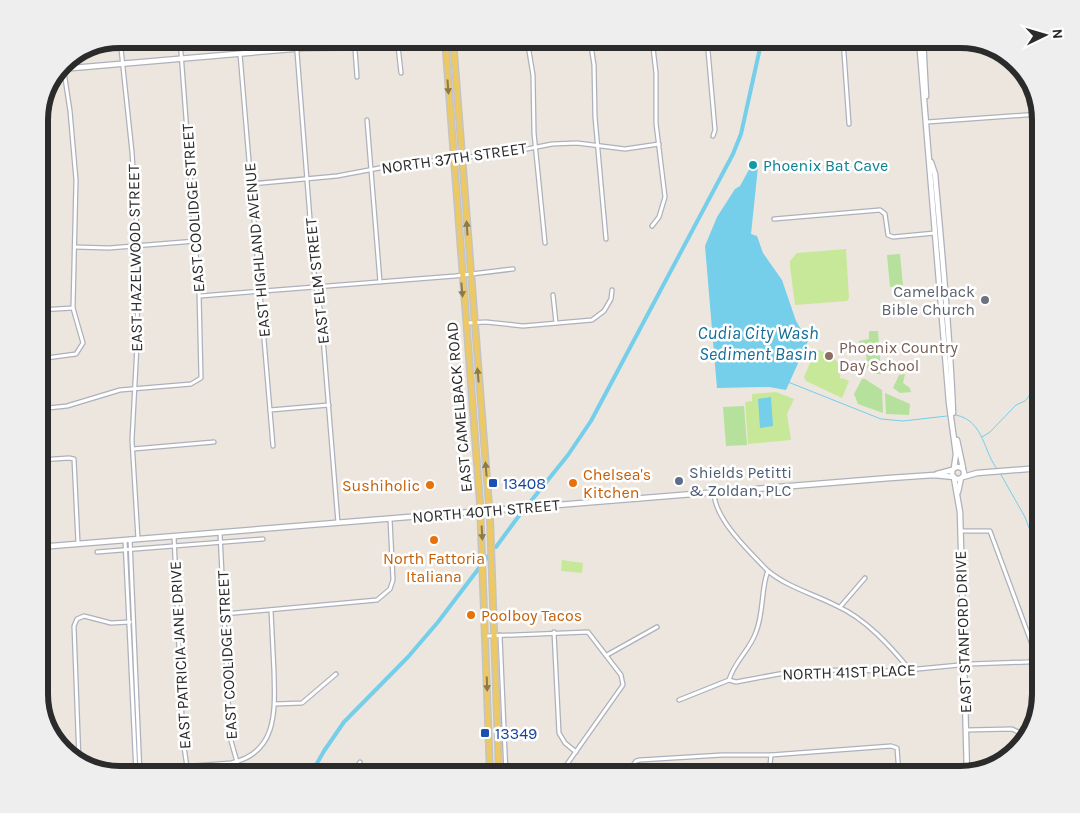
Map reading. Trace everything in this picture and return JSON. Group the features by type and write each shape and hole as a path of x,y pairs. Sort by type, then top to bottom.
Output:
{"main road":[{"path":"70,68 312,48"},
{"name":"EAST CAMELBACK ROAD","path":"446,48 483,556 490,766"},
{"name":"EAST CAMELBACK ROAD","path":"454,48 497,635 499,766"},
{"path":"920,48 931,162 935,174 949,403 956,454 953,469"},
{"path":"923,48 925,105"},
{"path":"938,233 952,365 953,419 963,469 977,473"},
{"path":"472,402 480,402"},
{"name":"NORTH 40TH STREET","path":"48,546 934,475 957,466 963,469"},
{"name":"EAST STANFORD DRIVE","path":"953,469 958,492 960,531 967,765"},
{"name":"EAST STANFORD DRIVE","path":"958,492 963,469"},
{"path":"962,478 977,473 1032,469"},
{"name":"NORTH 40TH STREET","path":"934,475 962,478"}],"street":[{"name":"EAST HAZELWOOD STREET","path":"121,48 138,246 133,449 138,539"},
{"name":"EAST COOLIDGE STREET","path":"135,388 191,384 201,378 200,296 181,48"},
{"path":"355,48 357,78"},
{"path":"398,48 400,73"},
{"path":"528,48 534,82 536,147 545,243"},
{"path":"591,48 606,239"},
{"path":"652,226 659,217 665,197 659,144 653,48"},
{"path":"708,48 713,136"},
{"path":"844,48 849,124"},
{"name":"EAST ELM STREET","path":"296,49 316,287 321,313 338,523"},
{"name":"EAST HIGHLAND AVENUE","path":"240,54 273,446"},
{"path":"48,358 76,354 81,349 81,336 74,308 76,180 70,111 63,75"},
{"path":"927,122 1032,115"},
{"path":"367,120 380,282"},
{"name":"NORTH 37TH STREET","path":"250,184 307,179 453,159 507,154 536,147 566,143 625,149 659,144"},
{"path":"774,219 880,210 885,214 888,235 893,237 938,233"},
{"path":"76,247 138,246 196,241"},
{"path":"200,296 380,282 513,269"},
{"path":"465,323 523,326 589,320 597,317 607,306 612,290"},
{"path":"553,294 556,323"},
{"path":"48,309 74,308"},
{"path":"48,408 67,406 109,392 135,388"},
{"path":"270,410 329,405"},
{"path":"133,449 214,442"},
{"path":"48,459 69,458 74,460 78,544"},
{"path":"714,493 716,506 727,523 768,571 787,584 840,606 877,634 910,670"},
{"path":"224,614 377,600 385,595 393,580 390,519"},
{"path":"960,531 990,531 1032,644"},
{"name":"EAST COOLIDGE STREET","path":"220,533 229,731 239,766"},
{"name":"EAST PATRICIA JANE DRIVE","path":"174,536 183,740 187,766"},
{"path":"97,552 263,539"},
{"path":"127,540 132,688 138,766"},
{"path":"729,680 734,668 756,632 762,613 768,571"},
{"path":"840,606 865,578"},
{"path":"187,766 237,762 251,755 265,741 271,728 275,704 271,610"},
{"path":"79,753 73,630 77,619 84,616 111,623 131,622"},
{"path":"131,622 137,688 138,766"},
{"path":"607,655 657,627"},
{"path":"554,632 559,733 565,743 576,752"},
{"path":"486,636 588,632 622,675 623,685 566,766"},
{"name":"EAST CAMELBACK ROAD","path":"497,635 505,766"},
{"name":"NORTH 41ST PLACE","path":"679,700 729,680 736,682 778,674 817,670 890,672 1032,660"},
{"path":"275,704 302,703 336,674"},
{"path":"132,688 137,688"},
{"path":"966,730 1012,729 1021,733"},
{"path":"633,766 636,761 640,760 722,754 771,755 892,746 897,748 898,766"},
{"path":"769,766 771,755"},
{"path":"358,766 360,762"}],"green space":[{"path":"846,249 849,298 847,301 795,305 790,261 797,253"},
{"path":"900,254 903,286 890,287 887,255"},
{"path":"869,331 878,331 881,374 874,374 866,367 866,351 859,345 859,341 869,339"},
{"path":"816,349 831,356 840,368 840,379 849,381 842,398 806,381 804,377"},
{"path":"905,374 903,383 910,388 911,392 900,393 893,388 899,375"},
{"path":"862,379 882,390 883,413 858,404 854,394"},
{"path":"776,392 794,399 787,414 791,440 748,444 745,402 752,401 752,394"},
{"path":"885,393 910,404 909,415 886,414"},
{"path":"744,406 747,445 726,446 723,407"},
{"path":"562,560 583,563 582,573 561,571"}],"water":[{"name":"Cudia City Wash Sediment Basin","path":"751,166 758,167 751,234 757,236 763,253 782,280 796,321 808,341 786,390 769,387 717,388 705,246 717,217 735,189 740,186"},
{"path":"771,397 773,426 760,428 758,399"}],"waterway":[{"path":"531,501 568,455 591,421 733,154 741,134 760,48"},
{"path":"788,382 881,419 903,421 947,416"},
{"path":"982,437 990,432 1016,405 1025,401 1029,396 1032,383"},
{"path":"956,415 966,418 973,424 998,470"},
{"path":"1000,473 1025,517 1032,536"},
{"path":"496,547 521,513"},
{"path":"316,766 344,722 408,657 438,622 492,551"}],"place":[{"name":"Phoenix Bat Cave","path":"753,165"},
{"name":"Camelback Bible Church","path":"985,300"},
{"name":"Phoenix Country Day School","path":"829,356"},
{"name":"Shields Petitti & Zoldan, PLC","path":"679,481"},
{"name":"13408","path":"493,483"},
{"name":"Chelsea's Kitchen","path":"573,483"},
{"name":"Sushiholic","path":"430,485"},
{"name":"North Fattoria Italiana","path":"434,540"},
{"name":"Poolboy Tacos","path":"471,615"},
{"name":"13349","path":"485,733"}]}
